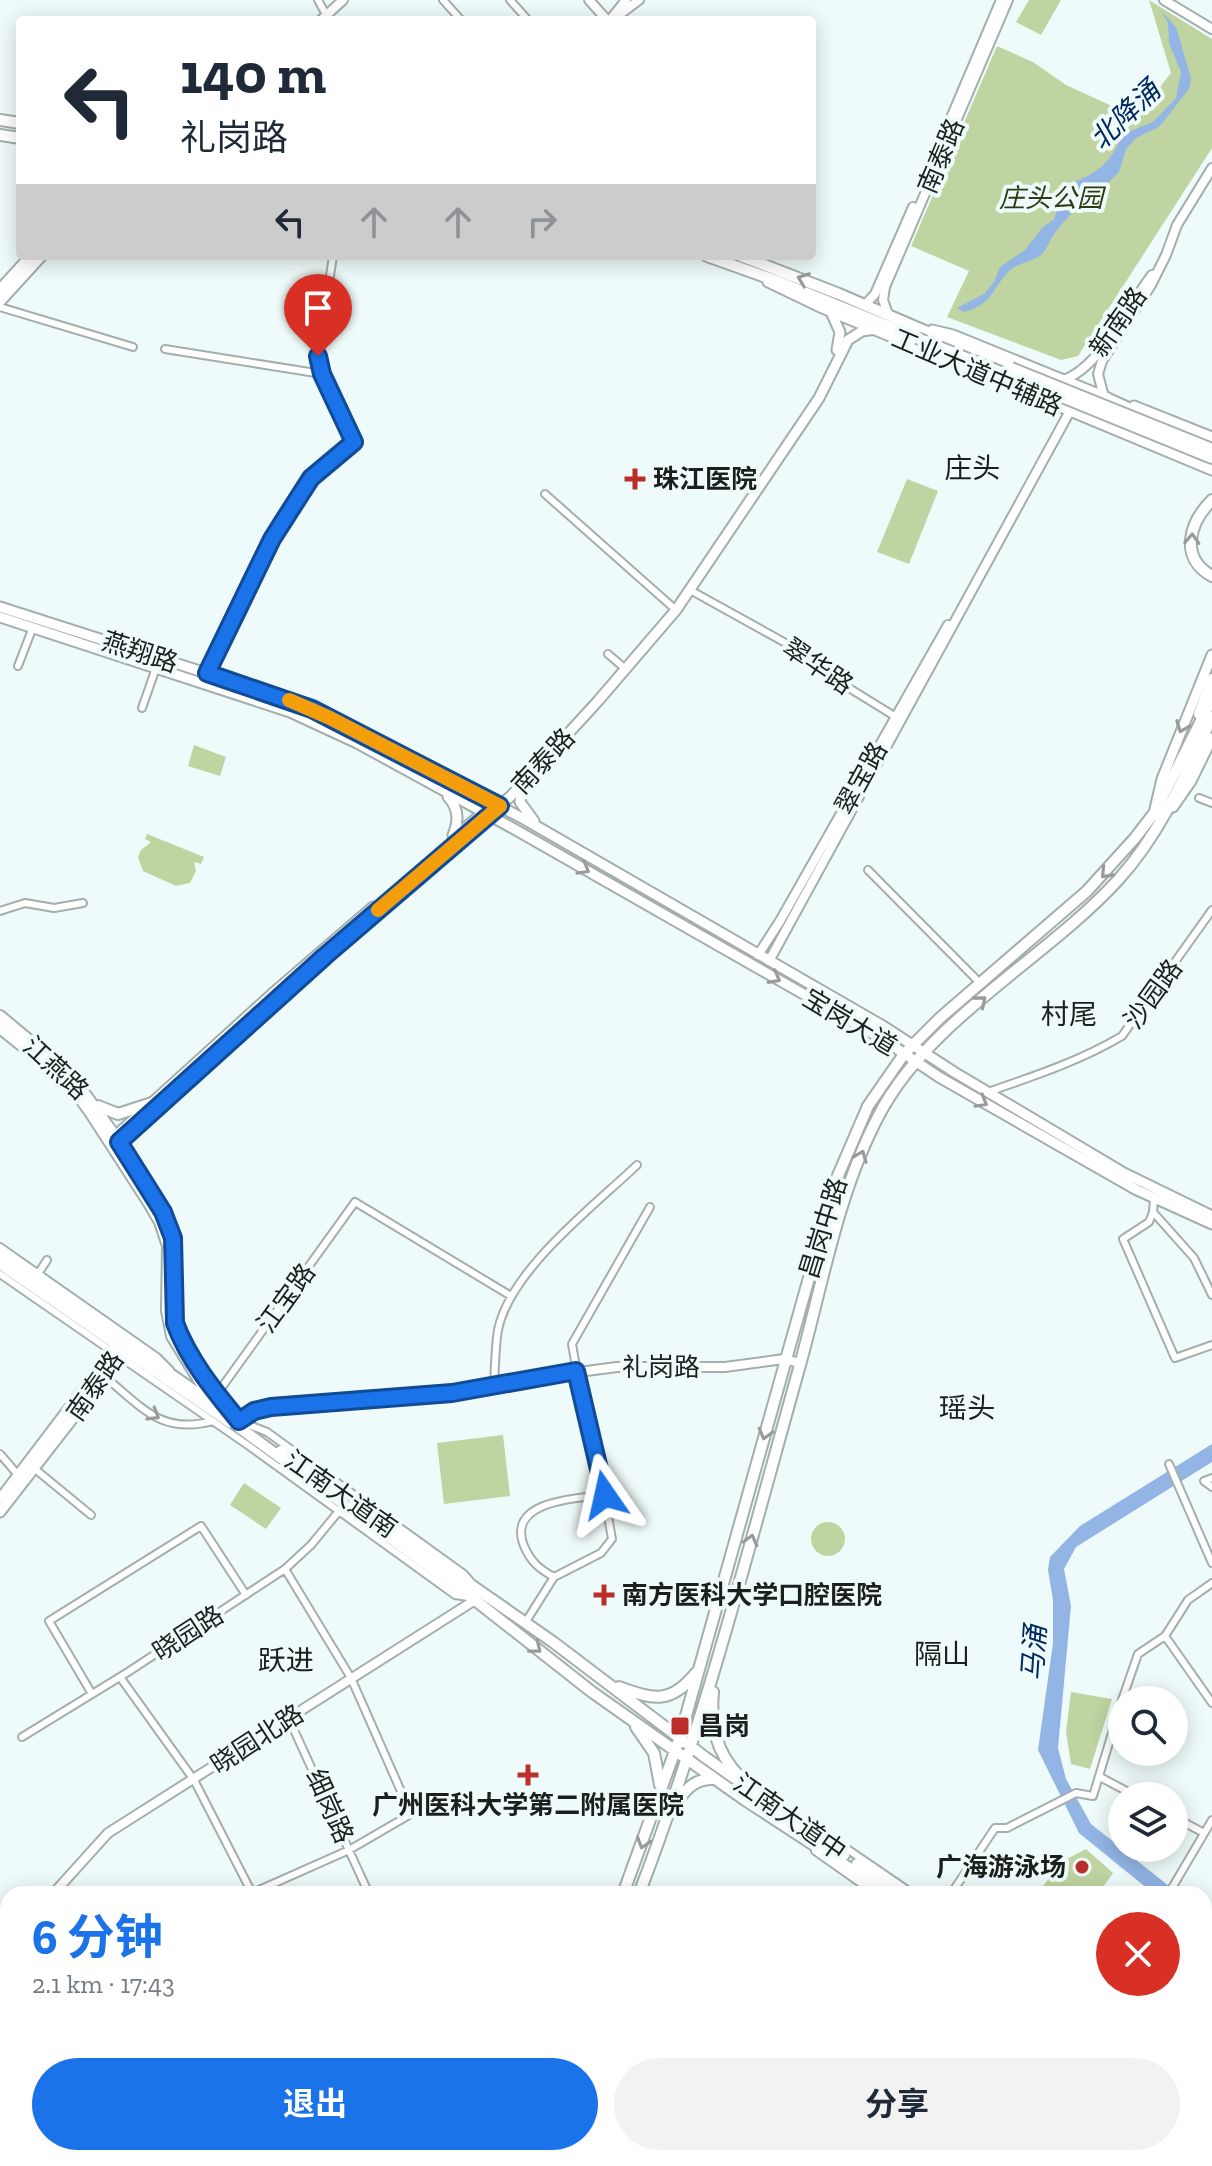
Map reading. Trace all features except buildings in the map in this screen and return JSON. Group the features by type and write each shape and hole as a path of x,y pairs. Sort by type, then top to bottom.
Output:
{"main road":[{"path":"0,290 27,260"},
{"path":"0,301 37,260"},
{"path":"718,260 917,332 1212,448"},
{"path":"751,260 888,314 917,332 1212,458"},
{"name":"工业大道中辅路","path":"744,270 830,310 1209,467"},
{"name":"南泰路","path":"114,1140 525,780 617,680 674,608 820,387 840,340 838,323 830,310"},
{"name":"南泰路","path":"497,805 690,590 819,398 848,340 862,331 876,329"},
{"name":"工业大道中辅路","path":"917,332 953,335 1104,397"},
{"path":"1104,397 1212,437"},
{"path":"1129,406 1212,448"},
{"path":"1212,500 1196,521 1190,542 1196,562 1212,576"},
{"name":"燕翔路","path":"0,607 312,709 497,805"},
{"name":"燕翔路","path":"0,617 290,712 357,743 486,814"},
{"path":"1159,815 1162,779 1212,655"},
{"path":"1159,815 1212,679"},
{"path":"1189,744 1212,699"},
{"path":"1159,815 1212,717"},
{"path":"1159,815 1191,781 1212,738"},
{"path":"525,780 520,796 522,807 545,832"},
{"path":"443,792 455,804 458,818 451,839"},
{"name":"宝岗大道","path":"497,805 883,1026 919,1058 1154,1198 1212,1224"},
{"name":"南泰路","path":"114,1140 272,994 451,839 486,814"},
{"name":"宝岗大道","path":"486,814 884,1040 908,1050"},
{"name":"昌岗中路","path":"626,1886 680,1737 784,1359 842,1164 868,1106 908,1050 1104,876 1159,815"},
{"name":"昌岗中路","path":"663,1826 715,1669 841,1212 856,1168 888,1098 919,1058 1099,899 1131,865 1159,815"},
{"name":"江燕路","path":"0,1016 13,1030 62,1067 95,1105 165,1235 169,1266 169,1325 188,1364 235,1427"},
{"name":"江燕路","path":"0,1028 69,1083 114,1140 163,1212 171,1231 176,1260 175,1323 187,1349 235,1427"},
{"name":"宝岗大道","path":"919,1058 987,1092 1142,1183 1212,1216"},
{"path":"95,1105 118,1114 152,1103"},
{"name":"江南大道南","path":"0,1255 36,1277 47,1298 119,1350 309,1475 477,1596 675,1751"},
{"path":"794,1326 796,1333 802,1336 809,1331"},
{"name":"南泰路","path":"0,1499 119,1350"},
{"name":"江南大道南","path":"119,1350 174,1377 218,1407"},
{"path":"174,1377 183,1372 188,1364"},
{"name":"南泰路","path":"0,1512 35,1469 101,1374"},
{"name":"江南大道南","path":"477,1596 525,1623 680,1737"},
{"path":"715,1669 711,1713 719,1750 727,1763 758,1794"},
{"path":"606,1682 658,1698 678,1691 699,1670"},
{"path":"628,1717 654,1753 660,1775 660,1791"},
{"name":"江南大道中","path":"680,1737 889,1886"},
{"name":"江南大道中","path":"675,1751 877,1886"},
{"path":"642,1886 663,1826 688,1788 702,1779 715,1779"}],"street":[{"path":"328,16 343,0"},
{"path":"510,0 524,16"},
{"path":"589,0 605,16"},
{"path":"612,16 626,0"},
{"path":"615,16 639,0"},
{"name":"南泰路","path":"865,305 873,297 883,276 1001,0"},
{"name":"南泰路","path":"888,314 883,300 885,287 1008,0"},
{"path":"1164,0 1212,29"},
{"name":"新南路","path":"1104,397 1098,374 1102,361 1151,285 1181,216 1212,168"},
{"name":"新南路","path":"1063,380 1079,373 1092,361 1166,255"},
{"path":"207,673 272,539 286,517 311,478 354,442 322,374 318,356 332,260"},
{"path":"0,307 133,347"},
{"path":"165,349 322,374"},
{"path":"1114,428 1107,409 1110,405 1129,406"},
{"name":"翠宝路","path":"758,955 966,602 1070,411"},
{"path":"545,494 674,608"},
{"name":"翠华路","path":"690,590 818,661 823,672 899,718"},
{"path":"18,666 33,627"},
{"path":"608,654 622,666"},
{"path":"142,708 156,668"},
{"name":"翠宝路","path":"769,961 899,718"},
{"path":"458,800 465,789"},
{"path":"1199,798 1212,803"},
{"path":"516,830 516,823 524,819"},
{"path":"868,870 980,983"},
{"path":"0,911 25,903 54,908 83,903"},
{"name":"沙园路","path":"987,1092 1046,1072 1122,1036 1212,910"},
{"path":"686,927 694,922 693,915"},
{"path":"707,939 708,930 716,928"},
{"path":"494,1386 499,1329 511,1296 528,1269 637,1165"},
{"path":"1154,1198 1149,1222 1123,1239 1175,1358 1212,1345"},
{"name":"江宝路","path":"217,1394 355,1202 511,1296"},
{"path":"525,1623 554,1577 601,1553 612,1539 572,1344 650,1207"},
{"path":"1153,1212 1194,1258 1212,1295"},
{"path":"0,1247 36,1277 157,1357 174,1377"},
{"path":"36,1277 47,1260"},
{"name":"江南大道南","path":"0,1265 47,1298"},
{"path":"0,1274 47,1298"},
{"path":"119,1350 213,1421 235,1427"},
{"name":"礼岗路","path":"235,1427 254,1411 271,1407 452,1393 576,1371 642,1366 738,1367 784,1359 800,1363"},
{"path":"101,1374 149,1414 174,1425 213,1421"},
{"path":"0,1454 19,1476"},
{"path":"1169,1464 1212,1563"},
{"path":"35,1469 91,1515"},
{"path":"309,1475 339,1511 380,1526 455,1595 477,1596"},
{"path":"1212,1478 1204,1481 1212,1487"},
{"path":"554,1577 529,1558 521,1538 522,1520 528,1513 555,1502 605,1495"},
{"name":"晓园路","path":"22,1737 285,1569 311,1545 339,1511"},
{"path":"92,1694 49,1621 201,1526 246,1595"},
{"path":"267,1886 349,1850 411,1814 351,1678 285,1569"},
{"path":"1127,1686 1138,1654 1165,1636 1188,1600 1212,1583"},
{"name":"晓园北路","path":"60,1886 108,1833 477,1596"},
{"path":"1165,1636 1212,1703"},
{"path":"120,1677 194,1780 247,1886"},
{"name":"细岗路","path":"289,1719 365,1886"},
{"path":"956,1886 995,1828 1007,1828 1076,1793 1093,1796 1108,1743"},
{"path":"1100,1777 1109,1782"},
{"path":"1173,1886 1212,1820"},
{"path":"797,1822 831,1838 901,1886"},
{"path":"1188,1824 1204,1833"},
{"path":"798,1834 824,1858 864,1886"}],"green space":[{"path":"1029,0 1061,0 1041,35 1016,22"},
{"name":"庄头公园","path":"1149,0 1212,39 1212,148 1078,356 1061,360 947,317 969,271 911,246 997,46 1033,62 1066,85 1136,117 1171,73"},
{"path":"907,479 938,491 909,564 877,552"},
{"path":"194,745 226,757 220,776 188,766"},
{"path":"147,834 204,857 201,864 194,862 196,871 190,883 176,886 143,871 138,857 151,842 145,839"},
{"path":"503,1435 510,1496 444,1504 437,1443"},
{"path":"244,1483 281,1508 266,1529 230,1505"},
{"path":"828,1522 840,1527 845,1539 840,1551 828,1556 816,1551 811,1539 816,1527"},
{"path":"1071,1692 1108,1698 1108,1712 1090,1769 1071,1764 1066,1731"},
{"name":"广海游泳场","path":"1086,1849 1113,1873 1104,1886 1043,1886 1061,1862"}],"water":[{"path":"1161,11 1176,27 1191,78 1189,89 1159,127 1136,138 1126,149 1119,172 1090,201 1080,201 1041,255 1012,269 980,305 964,312 957,308 984,294 994,282 1000,267 1025,250 1042,228 1054,219 1067,184 1086,177 1101,166 1114,152 1123,134 1153,122 1176,98 1181,72 1169,43 1168,23"},
{"path":"1212,1444 1212,1462 1076,1547 1064,1569 1071,1606 1058,1748 1066,1779 1091,1824 1108,1838 1108,1857 1079,1833 1038,1750 1053,1643 1053,1600 1048,1570 1050,1557 1080,1526"},
{"path":"1115,1862 1139,1862 1169,1886 1144,1886"}],"slow traffic":[{"path":"289,700 500,806 378,910"}],"place":[{"name":"珠江医院","path":"635,479"},
{"name":"南方医科大学口腔医院","path":"604,1595"},
{"name":"昌岗","path":"680,1726"},
{"name":"广州医科大学第二附属医院","path":"528,1775"},
{"name":"广海游泳场","path":"1082,1867"}],"district":[{"name":"庄头","path":"972,468"},
{"name":"村尾","path":"1069,1014"},
{"name":"瑶头","path":"967,1408"},
{"name":"隔山","path":"942,1654"},
{"name":"跃进","path":"286,1660"}],"route":[{"path":"318,356 322,374 354,442 311,478 272,539 207,673 312,709 500,806 325,956 119,1142 163,1212 173,1238 175,1323 179,1334 217,1394 239,1421 262,1408 452,1393 576,1371 605,1495"}],"water label":[{"name":"北降涌","path":"1125,115"},
{"name":"马涌","path":"1034,1653"}]}
